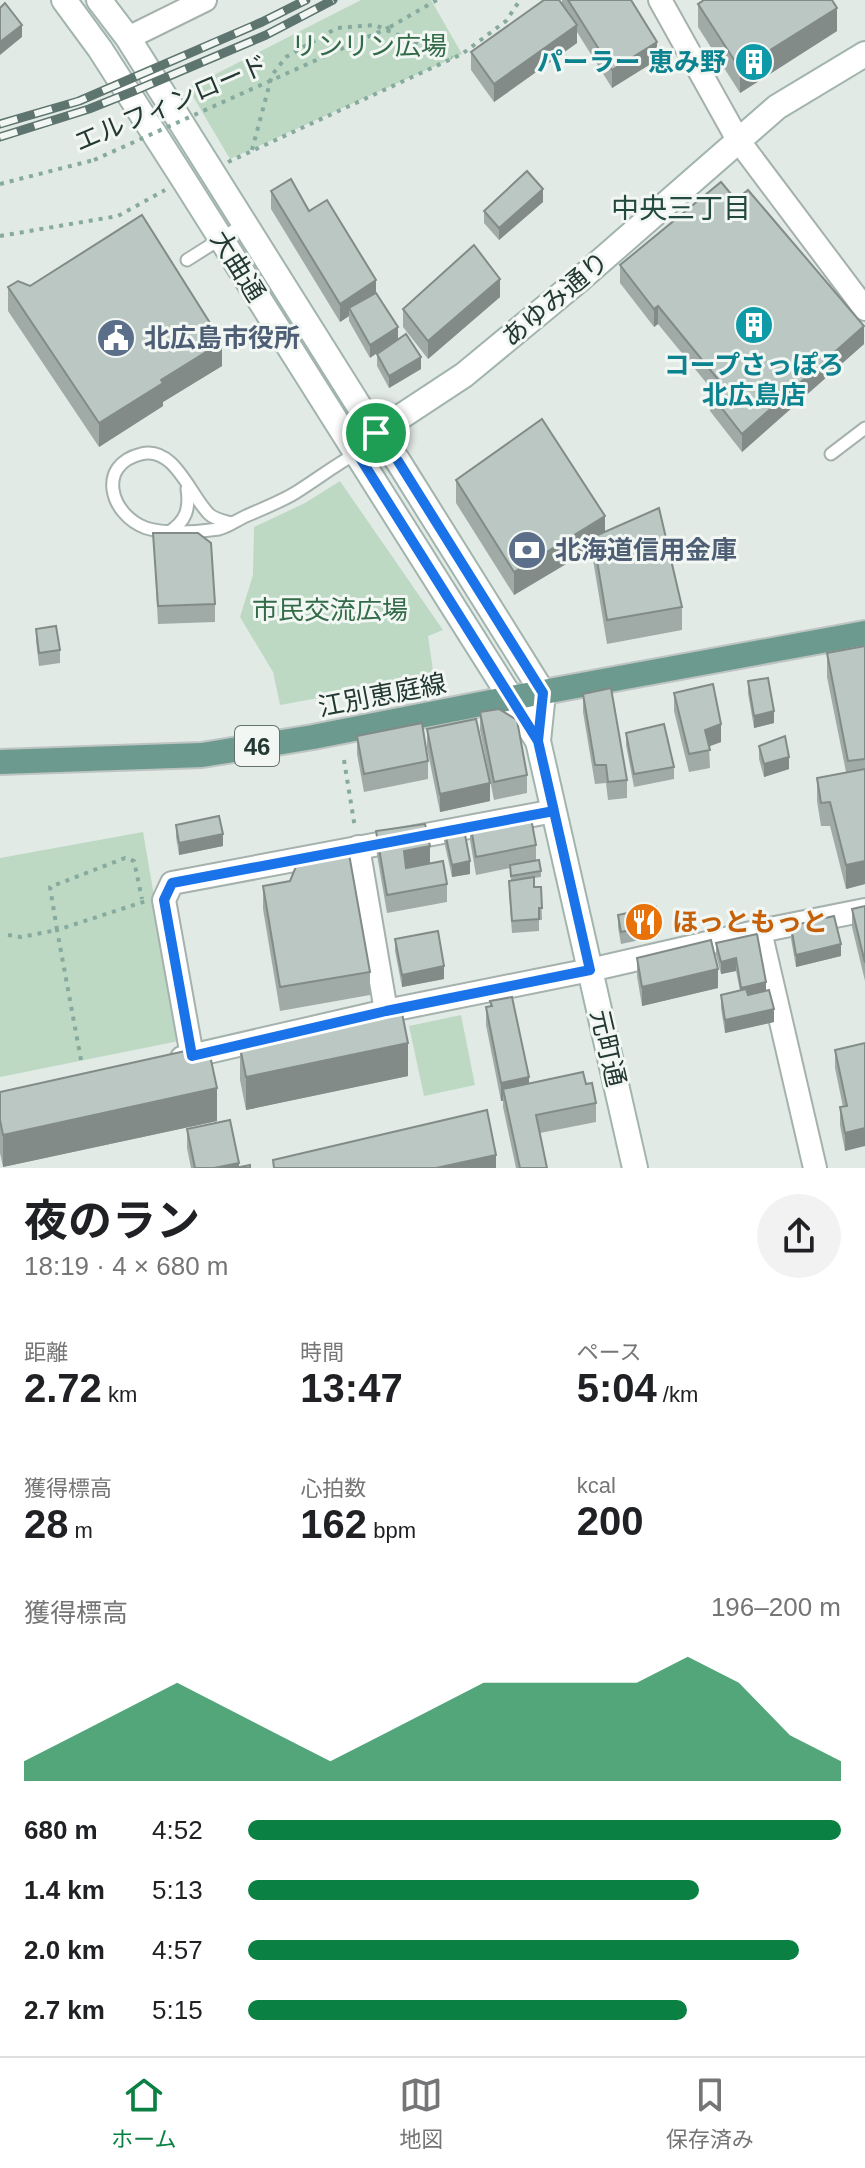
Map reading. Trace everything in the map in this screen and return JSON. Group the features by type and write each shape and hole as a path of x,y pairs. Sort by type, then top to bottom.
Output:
{"main road":[{"name":"大曲通","path":"64,0 100,49 184,180 538,741"},
{"name":"大曲通","path":"99,0 128,38 543,693"},
{"name":"あゆみ通り","path":"357,453 376,433 464,375 579,280 777,107 865,54"},
{"name":"江別恵庭線","path":"0,762 202,755 865,633"},
{"path":"538,741 543,693"},
{"name":"元町通","path":"538,741 635,1168"}],"street":[{"path":"128,38 205,0"},
{"path":"660,0 738,140 865,309"},
{"path":"192,1056 154,901 172,883 554,811"},
{"path":"358,847 386,1011"},
{"path":"163,1063 386,1011 865,910"},
{"path":"760,931 815,1168"}],"lane":[{"path":"187,260 244,223"},
{"path":"831,454 865,428"},
{"path":"231,523 211,517 171,461 157,453 142,453 116,470 111,487 115,501 126,514 145,527 168,532 221,529 293,494 357,453"},
{"path":"168,532 178,525 189,504 186,484"}],"path":[{"name":"エルフィンロード","path":"0,184 94,160 390,27 437,0"},
{"path":"211,170 462,54 506,21 520,0"},
{"path":"252,151 272,75 286,57 337,28 375,25 452,58"},
{"path":"0,236 118,216 184,180"},
{"path":"344,760 358,847"},
{"path":"8,935 21,937 57,930 154,901 134,861 125,858 50,887 57,930 81,1060"}],"green space":[{"name":"リンリン広場","path":"361,0 431,0 462,54 230,159 188,88"},
{"name":"市民交流広場","path":"340,481 443,630 428,636 434,677 280,705 273,672 240,617 253,575 254,527 305,503"},
{"path":"143,832 179,1041 0,1077 0,858"},
{"path":"461,1015 475,1085 424,1096 409,1026"}],"building":[{"path":"544,0 559,0 577,25 494,84 471,52"},
{"path":"568,0 631,0 657,42 612,70"},
{"name":"パーラー 恵み野","path":"704,0 832,0 837,8 740,69 698,4"},
{"path":"5,3 22,25 0,42 0,8"},
{"path":"527,171 543,189 499,228 484,211"},
{"path":"291,179 309,211 327,200 376,280 340,304 271,191"},
{"name":"コープさっぽろ 北広島店","path":"721,182 736,200 748,190 864,326 742,434 710,393 721,383 658,306 654,309 620,265"},
{"name":"北広島市役所","path":"142,215 222,342 99,423 8,287 18,281 30,286"},
{"path":"474,245 500,279 428,341 403,309"},
{"path":"376,293 398,327 370,345 349,308"},
{"path":"406,334 421,357 389,376 377,354"},
{"path":"542,419 605,516 514,572 456,480"},
{"path":"659,508 682,607 607,620 593,537"},
{"path":"153,533 198,533 211,543 215,604 158,606"},
{"path":"56,626 60,650 39,653 36,629"},
{"path":"865,646 865,759 848,761 827,653"},
{"path":"768,678 774,711 754,716 748,681"},
{"path":"713,684 721,724 705,730 710,750 689,754 674,693"},
{"path":"611,688 627,780 608,782 606,765 595,765 583,694"},
{"path":"499,709 517,720 527,775 494,782 480,712"},
{"path":"476,719 490,783 440,794 427,729"},
{"path":"422,723 428,761 364,774 357,736"},
{"path":"664,724 674,767 634,774 626,733"},
{"path":"785,736 789,757 764,764 759,746"},
{"path":"865,769 865,861 846,865 830,802 821,803 817,778"},
{"path":"219,816 223,834 179,843 176,825"},
{"path":"486,818 488,828 531,818 536,845 476,857 470,822"},
{"path":"425,824 430,846 404,851 406,868 443,861 447,884 387,895 376,831"},
{"path":"463,824 470,861 452,865 444,828"},
{"path":"302,852 320,860 349,854 370,972 280,987 263,886 290,881"},
{"path":"539,860 541,871 511,876 510,865"},
{"path":"534,877 534,887 541,887 539,919 512,921 509,881"},
{"path":"865,906 865,963 852,909"},
{"path":"656,907 659,924 621,932 618,915"},
{"path":"834,916 841,944 796,955 791,926"},
{"path":"438,931 444,966 402,975 395,939"},
{"path":"757,934 766,982 741,988 736,958 721,962 716,943"},
{"path":"711,940 718,969 642,987 637,958"},
{"path":"746,989 748,995 769,990 774,1009 725,1020 721,995"},
{"path":"512,997 529,1077 501,1083 486,1007 492,1006 490,1001"},
{"path":"402,1013 408,1043 246,1077 240,1047"},
{"path":"865,1043 865,1128 845,1133 840,1107 847,1106 835,1050"},
{"path":"208,1046 217,1088 3,1135 0,1092"},
{"path":"583,1072 586,1084 592,1083 596,1103 536,1115 547,1168 520,1168 503,1089"},
{"path":"487,1110 496,1155 436,1168 274,1168 273,1160"},
{"path":"230,1120 239,1163 195,1168 187,1129"}],"railway":[{"path":"0,124 79,101 306,0"},
{"path":"0,137 89,109 134,91 266,35 333,0"}],"place":[{"name":"パーラー 恵み野","path":"754,62"},
{"name":"コープさっぽろ 北広島店","path":"754,325"},
{"name":"北広島市役所","path":"116,338"},
{"name":"北海道信用金庫","path":"527,550"},
{"name":"ほっともっと","path":"644,922"}],"district":[{"name":"中央三丁目","path":"681,208"}],"route":[{"path":"376,433 357,453 538,741 554,811 590,970 386,1011 192,1056 164,900 172,883 554,811 538,741 543,693 398,461 376,433"}]}
